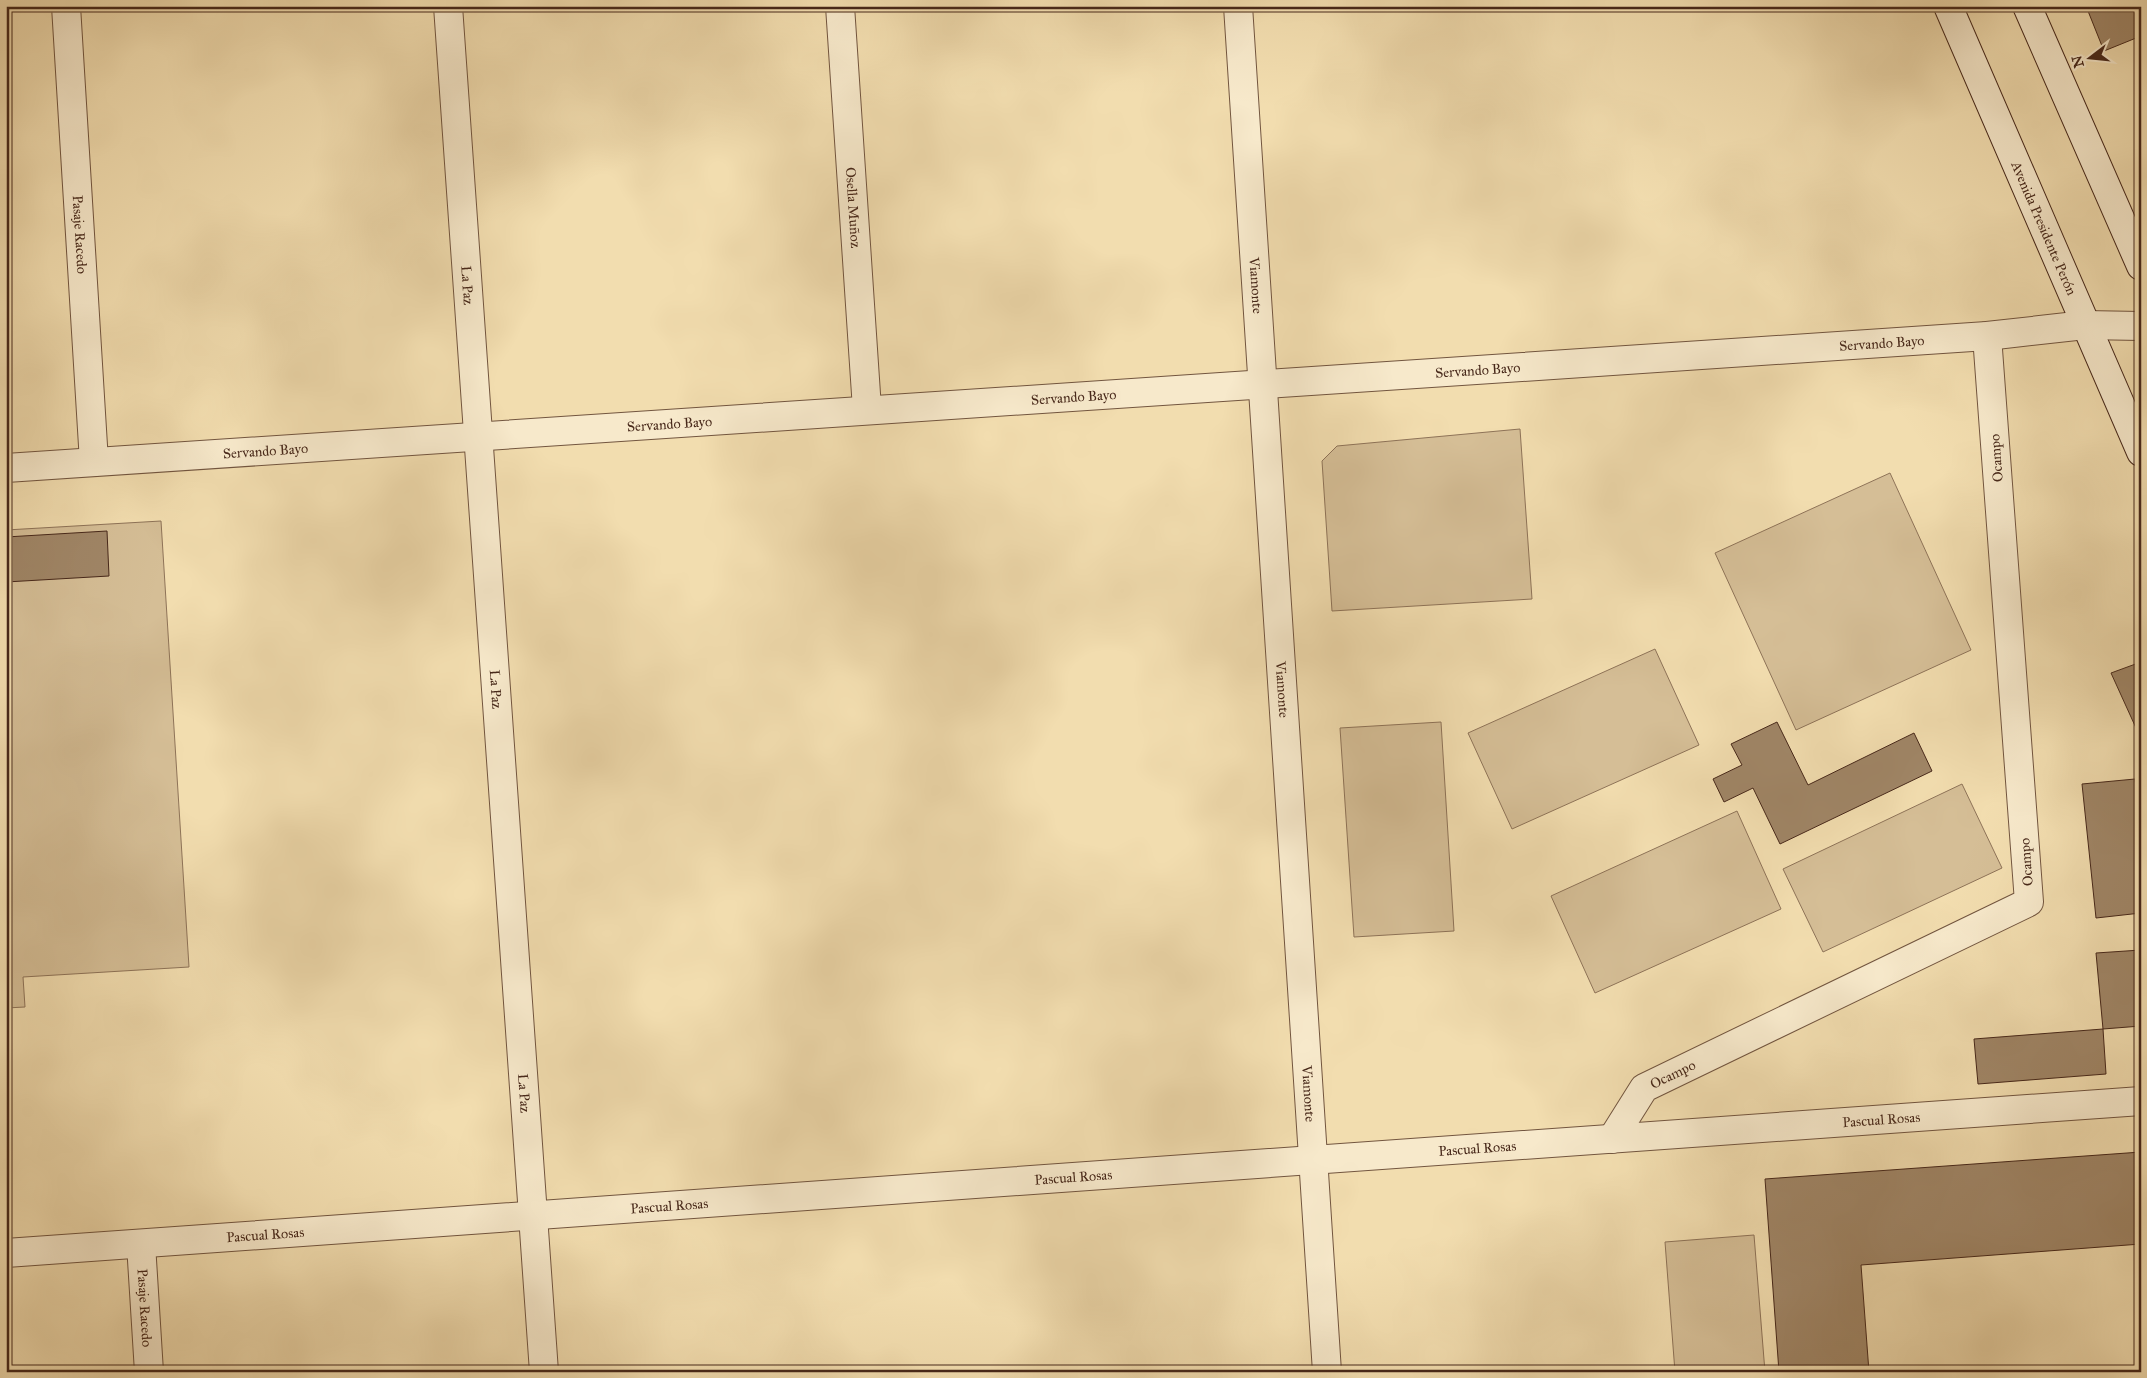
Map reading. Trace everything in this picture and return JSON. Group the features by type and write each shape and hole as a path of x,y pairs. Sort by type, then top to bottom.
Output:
{"street":[{"name":"Pasaje Racedo","path":"66,6 94,462"},
{"name":"La Paz","path":"448,6 544,1372"},
{"name":"Osella Muñoz","path":"840,6 867,409"},
{"name":"Viamonte","path":"1238,6 1327,1372"},
{"name":"Avenida Presidente Perón","path":"1948,6 2141,452"},
{"path":"2027,6 2141,266"},
{"name":"Servando Bayo","path":"6,468 867,409 1987,336 2085,325 2141,326"},
{"name":"Ocampo","path":"1612,1138 1644,1088 2029,902 1987,336"},
{"name":"Pascual Rosas","path":"6,1253 2141,1101"},
{"name":"Pasaje Racedo","path":"141,1244 149,1372"}],"shaded area":[{"path":"1520,429 1532,599 1332,611 1322,461 1337,446"},
{"path":"1890,473 1971,650 1796,730 1715,553"},
{"path":"161,521 189,967 23,977 25,1007 6,1008 6,530"},
{"path":"1655,649 1699,745 1512,829 1468,733"},
{"path":"1441,722 1454,931 1354,937 1340,728"},
{"path":"1962,784 2002,868 1823,952 1783,869"},
{"path":"1737,811 1781,909 1595,993 1551,896"},
{"path":"1754,1235 1765,1372 1675,1372 1665,1242"}],"building":[{"path":"2086,6 2141,6 2141,36 2104,51"},
{"path":"107,531 109,576 6,582 6,537"},
{"path":"2141,662 2141,739 2111,673"},
{"path":"1777,722 1808,785 1914,733 1932,771 1780,844 1753,788 1724,802 1713,779 1742,765 1731,744"},
{"path":"2135,779 2141,836 2141,913 2096,918 2082,784"},
{"path":"2141,950 2141,1026 2103,1029 2096,953"},
{"path":"2103,1029 2106,1074 1978,1084 1974,1039"},
{"path":"2141,1152 2141,1244 1861,1265 1869,1372 1779,1372 1765,1179"}]}
